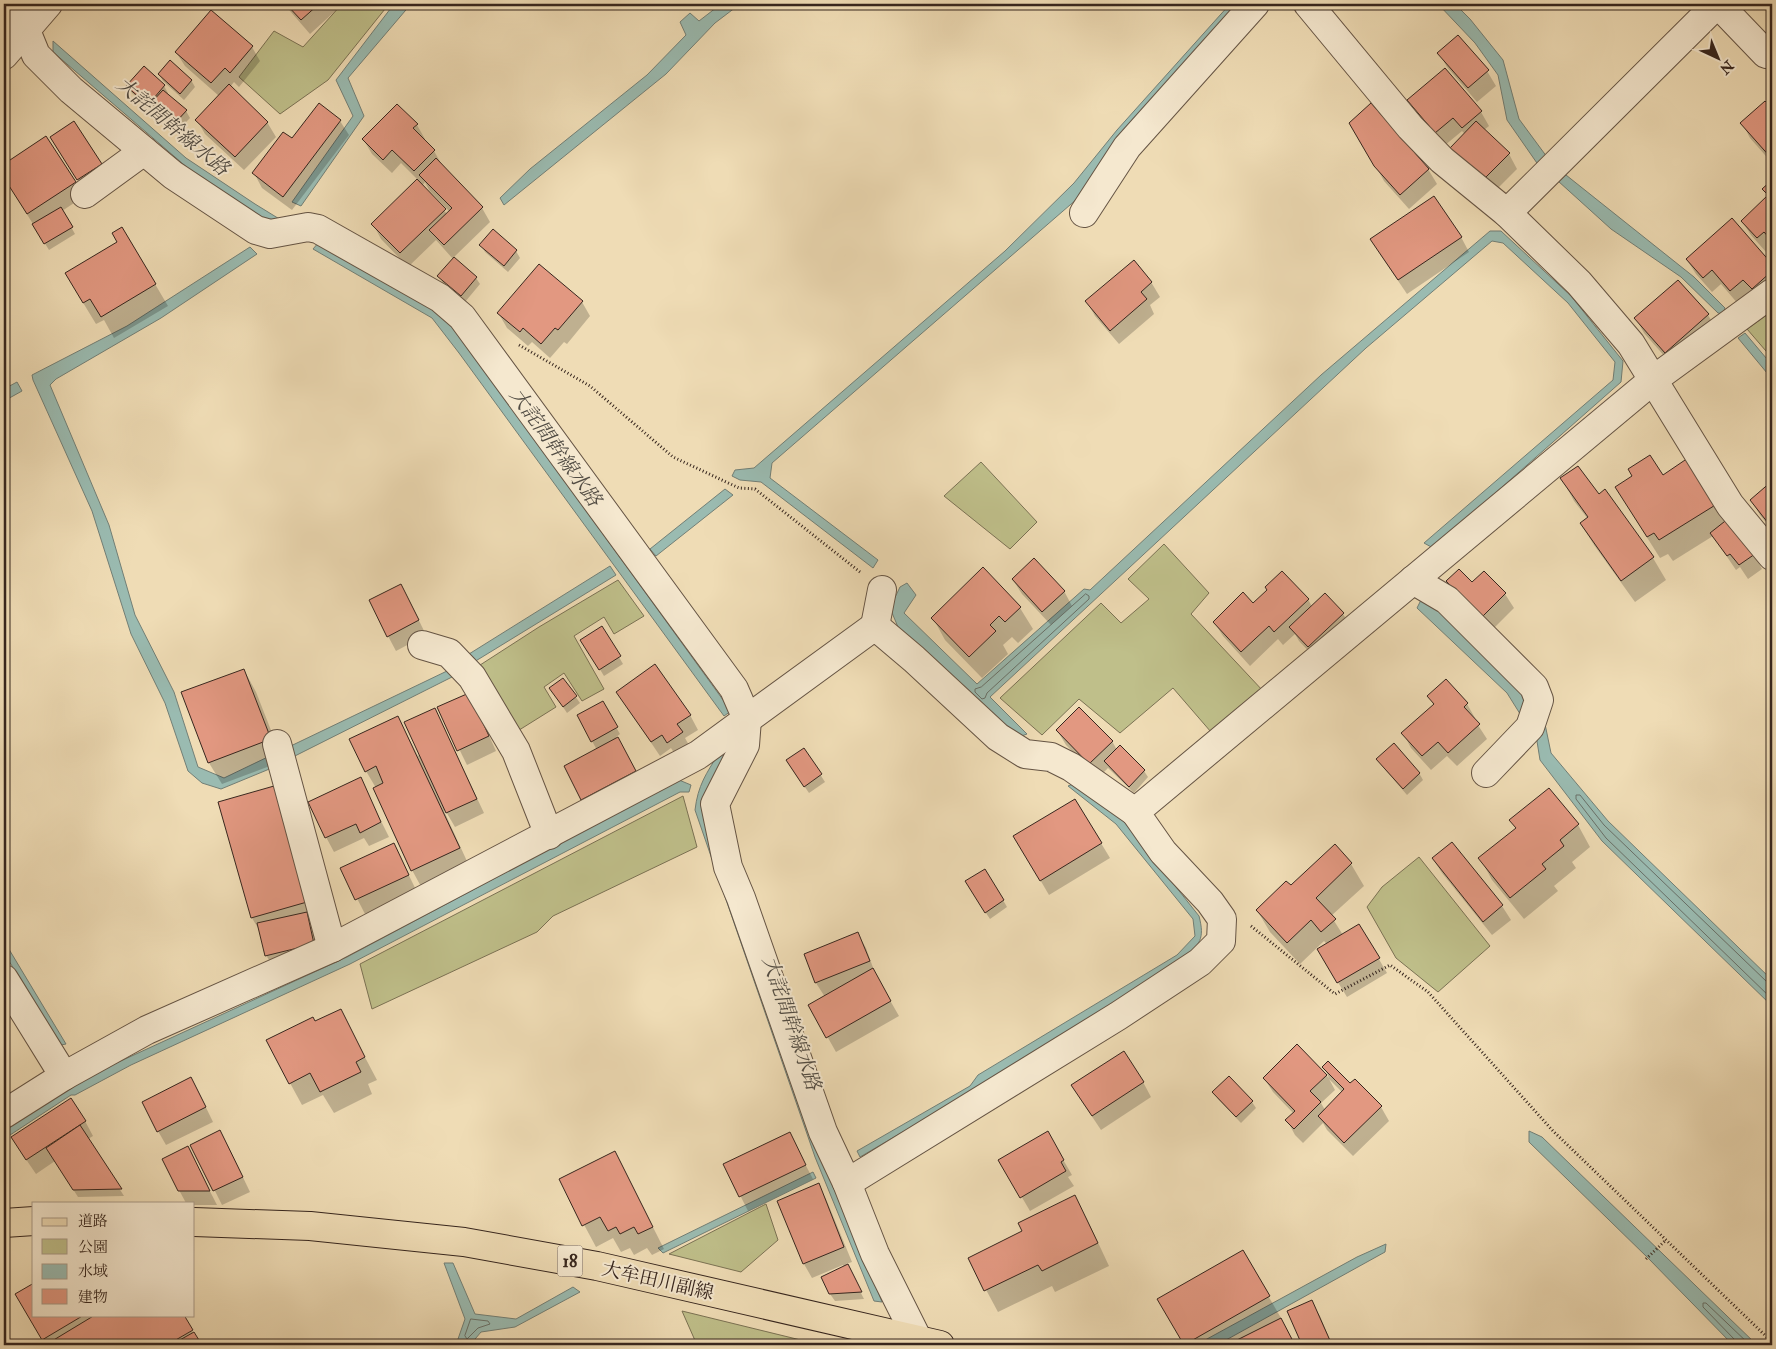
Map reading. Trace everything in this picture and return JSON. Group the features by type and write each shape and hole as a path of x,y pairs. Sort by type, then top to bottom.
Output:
{"main road":[{"path":"4,1223 32,1221"},
{"name":"大牟田川副線","path":"195,1222 310,1226 464,1242 598,1266 925,1344"}],"street":[{"path":"14,4 36,55 71,90 173,175 256,230 270,234 308,227 318,230 440,298 462,317 734,689 747,719 745,746 715,804 728,867 741,898 816,1114 847,1183 875,1254 925,1344"},
{"path":"4,55 48,4"},
{"path":"1084,213 1127,147 1255,4"},
{"path":"1308,4 1410,127 1442,160 1508,214 1579,282 1631,344 1730,505 1772,556"},
{"path":"1508,214 1718,4 1766,54 1772,55"},
{"path":"85,194 144,151"},
{"path":"1135,812 1653,380 1772,293"},
{"path":"1413,580 1447,600 1534,687 1540,700 1530,727 1486,773"},
{"path":"4,1114 64,1076 147,1030 332,948 698,755 875,626 882,590"},
{"path":"847,1183 1118,1016 1200,962 1221,941 1222,919 1210,902 1163,852 1135,812 1071,766 1051,757 1025,754 998,737 914,659 875,626"},
{"path":"422,645 449,653 472,677 516,750 549,835"},
{"path":"277,744 332,948"},
{"path":"4,979 64,1076"}],"path":[{"path":"513,341 590,386 673,458 739,488 755,489 882,590"},
{"path":"1222,919 1244,920 1335,994 1390,965 1428,992 1553,1131 1772,1342"},
{"path":"1646,1259 1666,1240"}],"green space":[{"path":"342,4 389,4 328,80 280,114 239,77 274,31 303,47"},
{"path":"1772,311 1772,358 1747,329"},
{"path":"981,462 1037,522 1010,549 944,496"},
{"path":"1164,544 1209,593 1191,614 1264,692 1211,732 1173,688 1120,733 1079,699 1042,735 1000,698 1101,603 1121,623 1149,599 1128,579"},
{"path":"618,580 644,616 614,634 604,617 574,636 604,689 582,701 564,673 544,687 556,707 516,732 477,667"},
{"path":"683,796 697,847 553,916 537,932 372,1009 360,964"},
{"path":"1419,857 1490,946 1438,992 1396,958 1367,907 1382,887"},
{"path":"766,1204 778,1240 741,1272 669,1254"},
{"path":"682,1311 821,1345 697,1345"}],"water":[{"path":"394,4 411,4 348,78 364,116 301,206 292,202 353,116 336,80"},
{"path":"721,4 740,4 715,23 666,74 504,205 500,198 530,169 647,75 686,35 680,22 690,13 699,21"},
{"path":"1230,4 1242,4 1085,192 772,463 770,478 878,560 873,568 761,482 740,480 732,476 735,470 754,468 1005,251 1074,183 1117,130"},
{"path":"1438,4 1455,4 1470,19 1503,60 1519,119 1547,157 1539,166 1507,120 1498,75 1475,43"},
{"path":"53,41 186,158 281,220 275,226 211,188 53,52"},
{"path":"1566,175 1694,277 1725,308 1723,314 1718,313 1681,277 1611,229 1558,181"},
{"path":"1490,231 1501,231 1571,296 1623,361 1621,382 1433,548 1424,543 1613,380 1615,362 1568,303 1503,243 1492,241 1366,348 990,697 1027,734 1016,738 898,627 890,608 900,587 907,583 916,595 904,613 977,684 1084,589 1090,590 1321,375"},
{"path":"319,242 435,309 454,328 731,711 724,716 432,318 313,249"},
{"path":"250,247 257,254 161,318 56,379 50,385 109,525 135,615 174,692 198,767 224,778 447,671 454,676 267,770 221,789 202,783 188,771 165,703 131,634 92,511 32,375 127,326"},
{"path":"1745,333 1772,365 1772,379 1738,338"},
{"path":"17,382 22,391 4,401 4,389"},
{"path":"725,489 733,495 656,556 650,549"},
{"path":"610,566 616,575 474,662 469,654"},
{"path":"1421,600 1437,606 1528,697 1522,717 1507,693 1417,608"},
{"path":"1545,724 1551,753 1608,821 1772,980 1772,1006 1602,841 1540,760 1536,735"},
{"path":"719,753 726,757 709,788 823,1153 882,1302 874,1301 815,1157 695,810 700,787"},
{"path":"679,780 691,785 689,792 680,792 350,964 131,1065 75,1095 71,1095 4,1139 4,1131 86,1077 347,957"},
{"path":"1078,782 1122,819 1199,916 1201,924 1200,941 1194,950 1183,960 981,1086 860,1157 857,1151 970,1086 978,1075 1177,955 1195,936 1193,919 1116,824 1068,786"},
{"path":"4,941 66,1044 61,1045 4,953"},
{"path":"1529,1131 1542,1137 1757,1345 1733,1345 1648,1258 1529,1142"},
{"path":"813,1172 816,1178 663,1253 658,1248"},
{"path":"1386,1244 1385,1252 1217,1345 1196,1345 1357,1257"},
{"path":"444,1263 453,1263 475,1314 516,1319 573,1287 580,1292 515,1327 481,1332 470,1345 451,1345 458,1339 465,1319"}],"building":[{"path":"286,4 319,4 301,20"},
{"path":"211,10 253,46 230,73 225,68 211,83 175,52"},
{"path":"1458,35 1489,70 1468,88 1437,53"},
{"path":"170,60 192,80 180,94 158,74"},
{"path":"144,66 165,85 148,105 126,86"},
{"path":"1445,68 1482,111 1462,128 1453,118 1435,133 1407,100"},
{"path":"229,84 268,122 235,157 195,120"},
{"path":"163,90 187,110 175,123 151,103"},
{"path":"1765,101 1772,106 1772,159 1740,123"},
{"path":"319,103 341,120 283,197 252,173 283,132 292,138"},
{"path":"1371,103 1429,169 1400,195 1374,166 1349,123"},
{"path":"397,104 418,124 413,128 435,150 414,171 392,150 383,160 362,139"},
{"path":"74,121 102,164 77,180 50,137"},
{"path":"1476,121 1510,153 1483,180 1450,148"},
{"path":"46,136 76,182 27,214 4,178 4,164"},
{"path":"436,158 483,207 444,245 429,230 452,208 419,175"},
{"path":"417,179 446,209 400,253 371,224"},
{"path":"1772,180 1772,241 1764,232 1757,238 1741,221 1768,195 1762,189"},
{"path":"1434,196 1462,237 1398,280 1370,239"},
{"path":"61,207 73,227 44,244 32,224"},
{"path":"1732,218 1772,264 1772,271 1752,289 1743,280 1730,291 1712,270 1703,278 1686,259"},
{"path":"122,227 156,284 101,317 90,299 83,303 65,273 117,242 112,233"},
{"path":"493,229 517,250 504,266 479,245"},
{"path":"454,257 477,277 461,296 437,276"},
{"path":"1134,260 1152,282 1141,292 1147,299 1110,331 1085,301"},
{"path":"539,264 583,301 558,330 555,328 541,344 523,328 520,332 497,313"},
{"path":"1678,280 1709,314 1665,353 1634,318"},
{"path":"1650,455 1663,475 1688,458 1717,504 1659,540 1654,533 1647,537 1615,487 1632,476 1628,469"},
{"path":"1578,466 1599,494 1605,489 1654,557 1621,581 1580,523 1588,517 1560,478"},
{"path":"1772,481 1772,528 1750,500"},
{"path":"1729,518 1755,554 1739,565 1730,554 1727,556 1710,533"},
{"path":"1034,558 1065,591 1042,612 1012,579"},
{"path":"983,567 1021,607 1005,622 999,616 990,625 996,631 969,657 931,618"},
{"path":"1459,569 1472,582 1484,571 1506,593 1482,617 1446,581"},
{"path":"1282,571 1309,599 1274,632 1269,626 1241,652 1213,622 1243,592 1253,603 1267,590 1265,587"},
{"path":"401,584 419,620 387,637 369,600"},
{"path":"1325,593 1344,613 1308,647 1289,627"},
{"path":"602,626 621,656 599,670 580,640"},
{"path":"655,664 691,715 677,724 683,732 667,743 662,735 651,742 616,692"},
{"path":"244,669 271,739 208,763 181,692"},
{"path":"563,678 577,696 563,707 549,688"},
{"path":"1446,679 1468,703 1464,707 1480,724 1448,753 1438,742 1422,756 1401,733 1434,704 1427,696"},
{"path":"469,693 489,736 457,751 437,707"},
{"path":"603,701 618,727 591,742 577,715"},
{"path":"1079,707 1113,741 1089,764 1056,730"},
{"path":"435,708 477,799 446,813 404,722"},
{"path":"398,716 460,848 411,871 373,788 383,783 376,766 365,772 349,739"},
{"path":"618,737 636,771 581,800 564,766"},
{"path":"1394,743 1420,773 1403,789 1376,759"},
{"path":"1120,745 1145,770 1129,787 1104,761"},
{"path":"804,748 822,774 804,787 786,760"},
{"path":"361,777 381,822 360,833 356,824 325,838 308,802"},
{"path":"281,784 314,900 251,918 218,802"},
{"path":"1549,788 1579,824 1560,840 1564,846 1542,864 1546,869 1510,898 1478,858 1516,828 1509,820"},
{"path":"1075,799 1102,843 1040,881 1013,836"},
{"path":"1452,842 1503,905 1483,922 1432,858"},
{"path":"394,843 409,875 355,900 340,868"},
{"path":"1335,844 1352,863 1316,898 1336,919 1321,932 1311,920 1287,943 1256,910 1286,881 1291,885"},
{"path":"985,869 1004,900 985,913 965,881"},
{"path":"307,912 314,944 265,956 257,923"},
{"path":"1359,924 1380,958 1337,983 1317,949"},
{"path":"858,932 870,961 815,983 804,954"},
{"path":"873,968 891,1001 826,1038 808,1005"},
{"path":"341,1009 365,1057 356,1062 361,1072 320,1092 310,1073 289,1084 266,1040 313,1017 315,1021"},
{"path":"1297,1044 1327,1075 1310,1091 1321,1102 1294,1129 1285,1120 1295,1111 1263,1078"},
{"path":"1124,1051 1144,1082 1092,1116 1071,1085"},
{"path":"1328,1061 1350,1083 1355,1079 1382,1106 1344,1143 1318,1116 1344,1089 1322,1067"},
{"path":"1229,1076 1253,1101 1236,1117 1212,1092"},
{"path":"191,1077 206,1107 157,1132 142,1102"},
{"path":"71,1098 86,1121 26,1160 11,1137"},
{"path":"80,1125 122,1189 73,1190 46,1148"},
{"path":"220,1130 243,1177 213,1191 190,1145"},
{"path":"1048,1131 1064,1160 1061,1162 1066,1171 1020,1198 998,1160"},
{"path":"790,1132 806,1165 739,1197 723,1164"},
{"path":"188,1146 210,1191 178,1191 162,1159"},
{"path":"615,1151 653,1227 638,1234 634,1227 620,1234 616,1227 608,1231 600,1217 582,1226 559,1179"},
{"path":"819,1183 844,1247 803,1264 777,1201"},
{"path":"1075,1195 1098,1243 1042,1271 1038,1265 984,1291 968,1258 1022,1231 1018,1223"},
{"path":"1243,1250 1270,1296 1184,1345 1157,1299"},
{"path":"848,1264 862,1292 829,1294 821,1277"},
{"path":"32,1284 32,1316 82,1316 42,1340 15,1294"},
{"path":"1312,1300 1332,1345 1302,1345 1287,1311"},
{"path":"93,1316 185,1316 193,1330 167,1345 47,1344"},
{"path":"1281,1318 1295,1345 1232,1345 1231,1343"},
{"path":"194,1332 202,1345 171,1345"}],"water label":[{"name":"大詫間幹線水路","path":"173,126"},
{"name":"大詫間幹線水路","path":"556,447"},
{"name":"大詫間幹線水路","path":"792,1023"}]}
